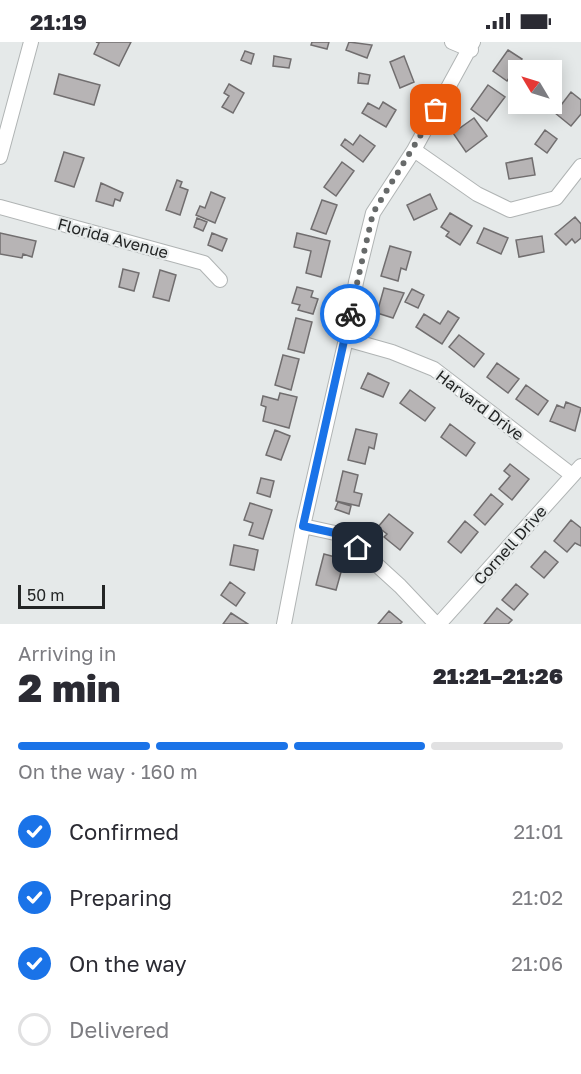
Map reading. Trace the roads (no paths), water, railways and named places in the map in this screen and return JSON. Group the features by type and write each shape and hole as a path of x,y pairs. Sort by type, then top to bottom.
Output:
{"street":[{"path":"0,157 32,42"},
{"path":"284,624 303,526 373,213 414,150 472,46 452,42"},
{"path":"414,150 477,194 510,210 556,198 581,166"},
{"name":"Florida Avenue","path":"0,207 204,262 220,280"},
{"name":"Harvard Drive","path":"346,339 392,352 434,369 577,470"},
{"name":"Cornell Drive","path":"437,624 577,470"},
{"path":"303,526 344,535 400,586 437,624"}]}
